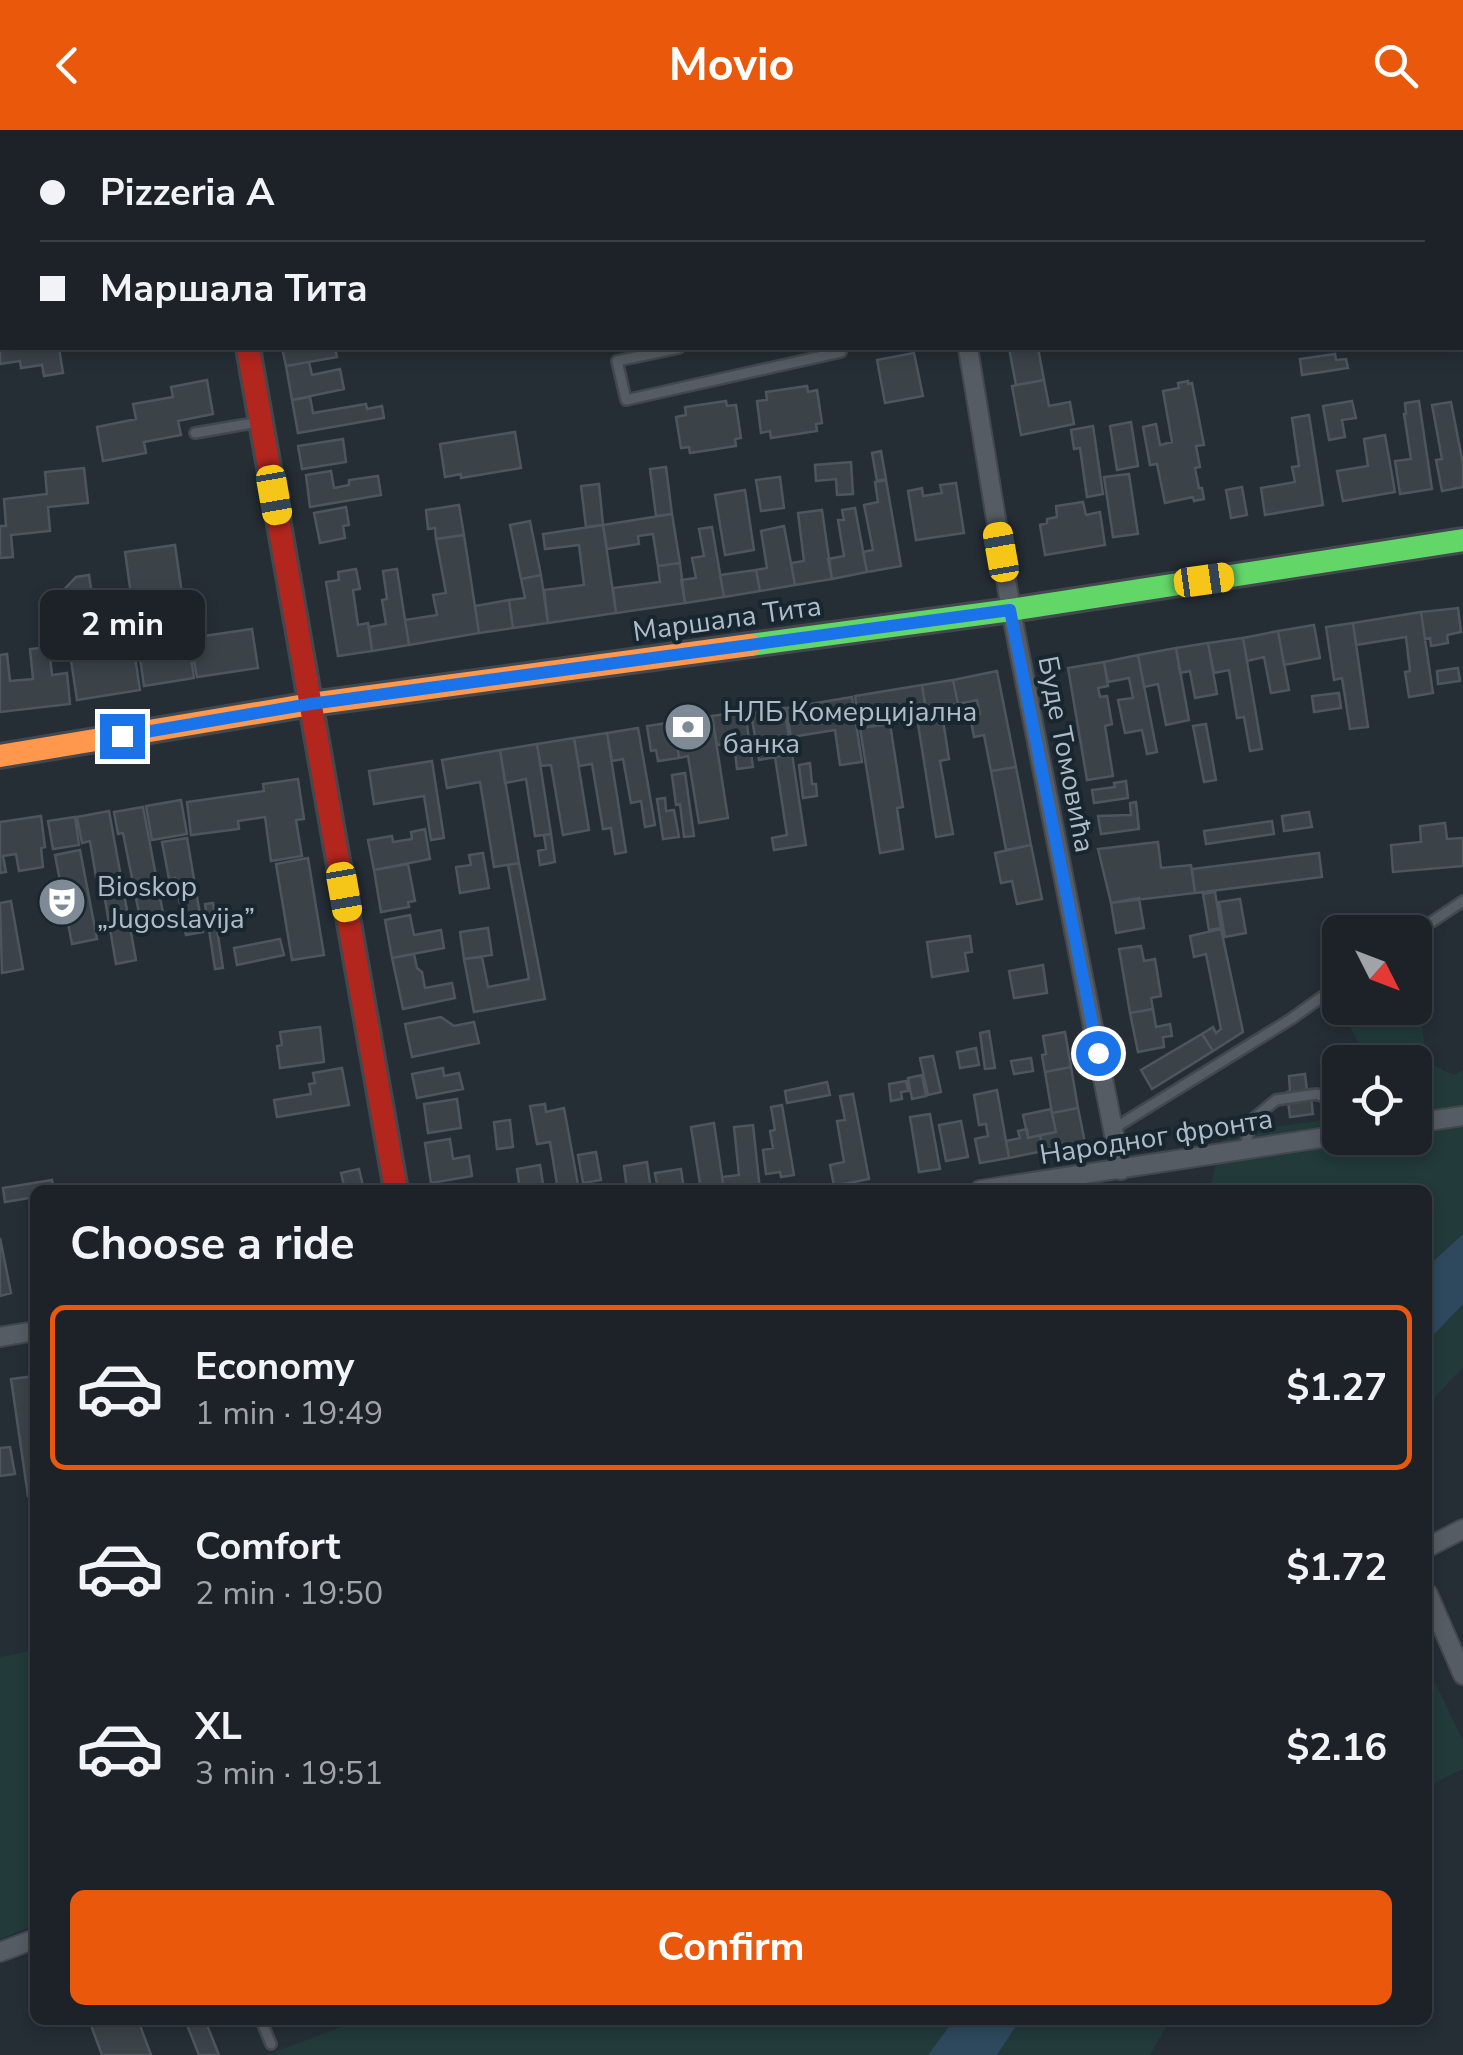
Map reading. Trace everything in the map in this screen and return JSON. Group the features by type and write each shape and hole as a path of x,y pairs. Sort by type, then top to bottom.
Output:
{"street":[{"path":"248,350 395,1185"},
{"name":"Буде Томовића","path":"968,350 1010,610 1121,1170"},
{"name":"Маршала Тита","path":"0,756 310,704 1010,610 1463,540"},
{"path":"1432,1121 1463,1116"},
{"name":"Народног фронта","path":"1015,1185 1322,1138"},
{"path":"0,1337 30,1332"},
{"path":"1432,1545 1463,1529"},
{"path":"1432,1603 1463,1675"},
{"path":"0,1952 30,1941"}],"lane":[{"path":"669,350 618,361 626,400 840,350"},
{"path":"195,432 262,421"},
{"path":"1432,921 1463,900"},
{"path":"1113,1129 1322,997"},
{"path":"1243,1150 1253,1119 1276,1100 1322,1096"},
{"path":"263,2025 271,2044"}],"green space":[{"path":"1349,1025 1422,1025 1425,1045 1360,1045"},
{"path":"1432,1064 1454,1075 1463,1070 1463,1234 1432,1262 1432,1185 1211,1185 1223,1134 1322,1120 1322,1155 1432,1155"},
{"path":"1463,1304 1463,1367 1432,1401 1432,1337"},
{"path":"30,1651 30,1927 0,1939 0,1657"},
{"path":"1432,1676 1463,1740 1463,1769 1432,1784"},
{"path":"347,2025 951,2025 928,2055 266,2055"},
{"path":"1017,2025 1167,2025 1150,2055 997,2055"}],"water":[{"path":"1463,1234 1463,1304 1432,1337 1432,1262"},
{"path":"950,2025 1017,2025 997,2055 928,2055"}],"building":[{"path":"0,350 59,350 63,373 44,376 42,365 21,368 20,361 0,364"},
{"path":"282,350 335,350 337,357 286,366"},
{"path":"1009,350 1038,350 1044,380 1016,385"},
{"path":"914,353 923,396 885,403 877,360"},
{"path":"1335,354 1336,360 1346,359 1348,368 1302,375 1300,359"},
{"path":"309,362 312,375 340,369 344,389 292,400 286,366"},
{"path":"207,380 213,414 178,421 181,435 144,442 146,453 103,461 97,427 136,419 133,404 173,397 171,387"},
{"path":"1044,380 1049,406 1070,402 1074,424 1021,435 1012,386"},
{"path":"1178,383 1192,383 1204,445 1196,446 1200,467 1195,468 1204,499 1194,501 1193,497 1165,503 1157,464 1150,465 1143,427 1156,424 1160,445 1172,442 1163,391 1179,388"},
{"path":"807,386 808,392 817,390 822,423 816,424 817,431 771,438 770,431 761,433 757,401 767,400 766,392"},
{"path":"310,397 313,413 366,404 367,409 382,406 384,418 298,433 292,400"},
{"path":"726,401 727,406 736,405 741,438 735,439 736,446 690,453 689,447 681,448 676,417 686,415 685,407"},
{"path":"1352,401 1356,418 1342,420 1345,437 1329,440 1323,406"},
{"path":"1419,401 1432,489 1400,494 1395,461 1411,459 1405,403"},
{"path":"1451,402 1463,464 1463,487 1442,491 1436,460 1442,459 1432,405"},
{"path":"1309,415 1323,505 1265,515 1261,488 1295,482 1292,467 1299,466 1292,418"},
{"path":"1131,422 1138,466 1117,470 1110,426"},
{"path":"1093,426 1103,494 1087,497 1080,448 1074,449 1071,430"},
{"path":"515,432 521,468 445,477 440,444"},
{"path":"1385,435 1395,492 1343,501 1337,471 1368,466 1364,439"},
{"path":"343,439 346,462 302,469 298,446"},
{"path":"881,451 886,479 877,481 872,453"},
{"path":"851,462 853,494 837,495 836,479 816,481 815,465"},
{"path":"666,467 672,514 656,516 650,469"},
{"path":"84,468 88,503 48,507 50,531 11,535 13,557 0,558 0,526 6,526 4,499 47,494 45,472"},
{"path":"331,471 334,488 349,485 349,480 378,476 381,495 310,507 306,475"},
{"path":"1129,474 1138,534 1113,537 1104,477"},
{"path":"780,477 784,508 761,511 756,480"},
{"path":"886,480 901,566 867,572 863,552 873,550 864,505 878,502 875,482"},
{"path":"956,483 964,533 916,540 908,491 922,488 923,496 942,493 940,485"},
{"path":"599,484 603,525 586,527 581,486"},
{"path":"1242,487 1247,515 1231,518 1226,490"},
{"path":"745,490 754,550 725,555 715,495"},
{"path":"1083,502 1086,515 1100,512 1105,545 1045,555 1040,525 1057,517 1056,506"},
{"path":"459,505 464,535 436,539 435,528 428,529 426,510"},
{"path":"346,507 349,525 343,526 345,538 320,543 314,513"},
{"path":"855,508 867,572 832,579 828,559 844,556 838,520 844,520 842,510"},
{"path":"822,510 832,579 795,585 791,563 804,561 798,513"},
{"path":"672,514 680,563 658,566 653,534 638,536 639,544 607,549 603,525"},
{"path":"530,521 541,575 521,579 510,525"},
{"path":"603,525 616,613 548,623 544,590 584,585 579,545 545,549 543,534"},
{"path":"784,526 795,585 760,591 756,570 767,568 761,531"},
{"path":"712,527 724,597 685,603 681,580 696,578 692,558 704,556 699,529"},
{"path":"464,535 479,633 409,645 405,620 437,615 433,595 446,593 436,539"},
{"path":"175,545 194,678 144,686 125,552"},
{"path":"680,563 685,603 616,613 613,588 660,582 658,566"},
{"path":"356,569 360,589 353,590 358,625 368,623 372,651 338,656 326,582 339,580 338,572"},
{"path":"397,569 409,645 372,651 369,627 386,624 383,571"},
{"path":"756,570 760,591 724,597 720,575"},
{"path":"89,575 97,629 64,633 59,595 76,577"},
{"path":"541,575 548,623 513,628 509,600 525,598 521,579"},
{"path":"509,600 513,628 479,633 475,606"},
{"path":"1458,608 1461,632 1447,635 1448,643 1431,646 1430,638 1425,639 1421,612"},
{"path":"1421,612 1433,693 1409,697 1406,637 1356,645 1353,623"},
{"path":"1353,623 1368,727 1350,729 1342,678 1334,680 1326,627"},
{"path":"1314,625 1320,658 1284,665 1278,631"},
{"path":"252,629 258,668 197,677 190,638"},
{"path":"1278,631 1289,690 1271,693 1264,657 1247,661 1243,638"},
{"path":"132,637 140,690 77,700 69,647"},
{"path":"1243,638 1262,749 1250,751 1244,717 1237,718 1229,670 1214,673 1208,643"},
{"path":"1208,643 1217,694 1195,698 1190,671 1180,673 1176,648"},
{"path":"49,647 52,675 67,673 70,704 0,712 0,655 7,654 10,681 33,679 30,649"},
{"path":"1176,648 1189,720 1166,725 1158,684 1144,687 1138,655"},
{"path":"1138,655 1157,752 1147,754 1142,730 1125,733 1118,700 1133,698 1129,678 1108,682 1104,662"},
{"path":"1104,662 1108,686 1098,688 1100,697 1107,696 1112,724 1105,726 1113,776 1087,780 1068,668"},
{"path":"1458,668 1460,681 1438,684 1437,671"},
{"path":"997,671 1016,767 991,771 984,735 974,737 970,716 980,714 977,700 958,704 953,680"},
{"path":"953,680 958,704 926,710 922,685"},
{"path":"922,685 927,718 860,728 855,696"},
{"path":"1339,693 1341,708 1314,712 1312,696"},
{"path":"852,697 862,762 840,765 835,730 791,737 786,708"},
{"path":"784,708 792,754 759,760 751,713"},
{"path":"745,711 753,767 737,769 734,743 717,745 712,716"},
{"path":"712,716 728,818 699,823 688,756 679,758 674,722"},
{"path":"943,720 949,759 940,761 953,834 936,837 918,724"},
{"path":"674,722 679,758 658,761 656,750 651,751 647,726"},
{"path":"890,724 903,807 897,808 903,849 880,853 860,728"},
{"path":"1206,724 1216,780 1204,782 1193,726"},
{"path":"638,728 655,825 645,827 641,801 631,803 623,759 612,761 607,733"},
{"path":"607,733 626,852 615,854 611,828 603,829 592,764 579,766 574,738"},
{"path":"574,738 589,830 563,835 551,765 541,766 537,744"},
{"path":"537,744 551,834 535,836 526,779 505,783 500,750"},
{"path":"500,750 519,863 494,867 480,782 447,788 442,760"},
{"path":"792,754 806,845 774,850 772,838 787,835 775,757"},
{"path":"432,761 444,838 431,840 424,796 374,804 369,771"},
{"path":"810,763 817,796 803,798 799,765"},
{"path":"1016,767 1031,845 1006,850 991,771"},
{"path":"685,773 694,836 684,837 672,775"},
{"path":"298,779 304,819 296,820 302,856 271,861 265,817 238,821 239,829 191,835 187,802 264,791 263,784"},
{"path":"1126,781 1128,798 1094,803 1092,790"},
{"path":"665,798 666,811 674,810 679,837 663,839 657,799"},
{"path":"181,800 187,834 152,840 146,806"},
{"path":"1136,802 1139,829 1101,834 1098,816 1131,815 1130,803"},
{"path":"143,807 163,913 140,918 123,833 118,834 114,812"},
{"path":"109,811 136,960 116,964 101,876 96,877 90,841 82,843 77,817"},
{"path":"1309,812 1312,827 1284,831 1282,816"},
{"path":"41,816 43,867 19,871 16,854 3,856 6,872 0,873 0,822"},
{"path":"75,817 79,845 53,849 48,821"},
{"path":"1272,821 1274,834 1206,844 1204,831"},
{"path":"1445,823 1447,839 1463,838 1463,866 1393,872 1391,845 1421,842 1420,826"},
{"path":"425,829 430,859 374,870 368,840 392,836 393,842 412,839 411,832"},
{"path":"551,834 555,862 540,865 538,851 546,849 544,835"},
{"path":"187,838 203,932 186,935 175,878 169,879 162,842"},
{"path":"1158,842 1161,868 1191,865 1195,893 1111,903 1098,849"},
{"path":"1031,845 1042,899 1017,904 1012,881 1001,883 995,853"},
{"path":"80,850 97,939 72,944 55,855"},
{"path":"483,853 489,888 460,893 456,867 471,865 469,855"},
{"path":"1319,853 1322,877 1195,893 1192,869"},
{"path":"308,858 324,955 292,960 276,864"},
{"path":"519,863 545,999 474,1012 464,959 482,957 488,987 529,979 508,865"},
{"path":"408,864 415,901 408,902 409,907 381,912 374,870"},
{"path":"1215,892 1221,928 1209,930 1203,894"},
{"path":"1139,898 1144,928 1116,933 1111,903"},
{"path":"1240,899 1246,933 1225,937 1219,902"},
{"path":"11,901 23,969 2,973 0,903"},
{"path":"213,903 223,968 215,969 205,904"},
{"path":"410,915 414,935 441,930 444,948 392,958 385,920"},
{"path":"488,928 492,955 464,959 460,932"},
{"path":"1221,929 1243,1032 1213,1051 1202,1034 1213,1027 1216,1033 1221,1029 1206,954 1194,957 1190,936"},
{"path":"970,936 972,952 965,953 968,971 932,977 927,942"},
{"path":"280,939 284,955 237,965 234,948"},
{"path":"1141,946 1144,961 1155,959 1161,996 1151,998 1153,1009 1130,1013 1119,949"},
{"path":"414,954 425,988 452,983 455,998 403,1009 392,958"},
{"path":"1043,965 1047,993 1014,998 1009,971"},
{"path":"1153,1009 1156,1027 1170,1024 1172,1036 1163,1037 1164,1047 1138,1052 1130,1013"},
{"path":"441,1017 454,1026 474,1022 479,1043 412,1057 405,1024"},
{"path":"320,1027 324,1062 280,1068 280,1032"},
{"path":"989,1031 995,1068 985,1069 980,1033"},
{"path":"1065,1032 1071,1067 1045,1072 1043,1036"},
{"path":"1202,1034 1213,1051 1152,1089 1141,1070"},
{"path":"976,1048 979,1065 960,1068 957,1052"},
{"path":"933,1056 941,1092 928,1095 920,1058"},
{"path":"1031,1058 1033,1071 1014,1074 1011,1061"},
{"path":"1071,1067 1078,1108 1052,1113 1045,1072"},
{"path":"342,1068 349,1105 277,1117 274,1100 311,1094 313,1073"},
{"path":"443,1068 444,1076 459,1073 463,1089 417,1098 412,1074"},
{"path":"1305,1074 1313,1114 1290,1117 1289,1076"},
{"path":"922,1075 926,1096 912,1099 908,1078"},
{"path":"906,1081 908,1091 901,1092 902,1099 891,1101 889,1084"},
{"path":"827,1082 830,1095 787,1103 785,1091"},
{"path":"997,1090 1009,1158 980,1163 975,1139 988,1136 986,1124 979,1125 974,1095"},
{"path":"853,1094 869,1179 834,1185 830,1165 844,1162 837,1121 845,1120 840,1096"},
{"path":"457,1099 461,1128 428,1133 424,1104"},
{"path":"545,1104 546,1112 564,1108 578,1185 557,1185 550,1142 537,1144 530,1106"},
{"path":"782,1105 794,1175 781,1177 780,1172 766,1174 763,1150 773,1148 771,1107"},
{"path":"1078,1108 1086,1148 1044,1156 1040,1135 1056,1132 1052,1113"},
{"path":"1051,1109 1056,1132 1028,1138 1023,1115"},
{"path":"930,1114 940,1169 919,1172 910,1117"},
{"path":"510,1120 513,1147 497,1149 494,1122"},
{"path":"961,1121 968,1157 946,1161 939,1125"},
{"path":"714,1123 723,1185 700,1185 691,1127"},
{"path":"753,1125 759,1185 723,1185 722,1177 739,1175 734,1127"},
{"path":"1027,1129 1028,1138 1040,1135 1043,1151 1009,1158 1006,1141 1020,1138 1018,1131"},
{"path":"450,1139 453,1159 469,1156 472,1176 431,1183 425,1143"},
{"path":"596,1152 601,1180 583,1183 578,1155"},
{"path":"647,1162 650,1185 626,1185 624,1166"},
{"path":"540,1165 543,1185 519,1185 517,1169"},
{"path":"359,1169 363,1185 344,1185 341,1173"},
{"path":"681,1169 683,1185 657,1185 655,1173"},
{"path":"52,1180 53,1185 30,1185 30,1198 5,1202 3,1188"},
{"path":"0,1238 11,1293 0,1296"},
{"path":"30,1377 30,1496 28,1496 11,1379"},
{"path":"10,1447 15,1474 0,1476 0,1448"},
{"path":"91,2025 140,2025 151,2055 102,2055"},
{"path":"187,2025 207,2025 219,2055 199,2055"}],"traffic: fast":[{"path":"750,645 1011,610 1463,540"}],"traffic: slow":[{"path":"0,756 311,704 750,645"}],"traffic: jam":[{"path":"248,350 395,1185"}],"place":[{"name":"НЛБ Комерцијална банка","path":"688,727"},
{"name":"Bioskop „Jugoslavija”","path":"62,902"}],"route":[{"path":"122,736 310,704 1010,610 1098,1053"}]}
